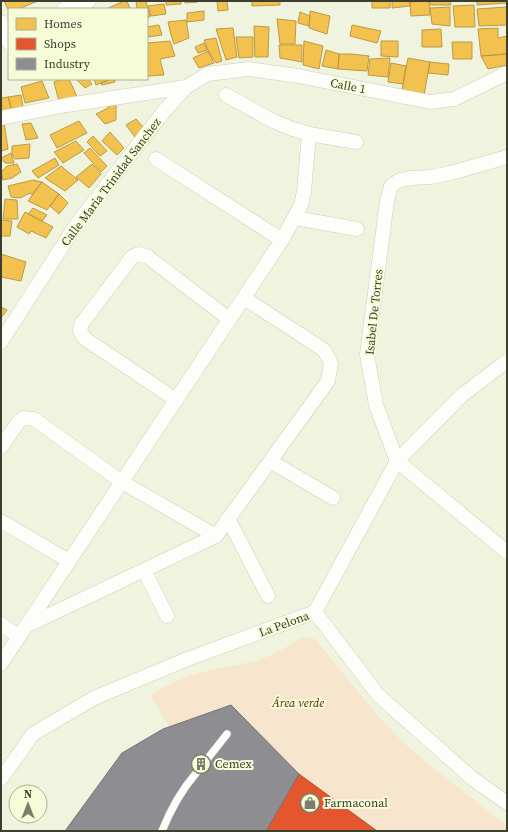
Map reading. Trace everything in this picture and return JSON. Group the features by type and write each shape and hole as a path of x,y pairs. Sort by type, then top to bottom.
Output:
{"street":[{"path":"67,8 89,1"},
{"path":"1,22 8,40"},
{"name":"Calle 1","path":"186,87 208,74 249,68 430,102 454,99 507,73"},
{"path":"1,118 67,105 186,87"},
{"name":"Calle Maria Trinidad Sanchez","path":"1,342 76,225 165,110 186,87"},
{"path":"226,95 273,121 310,134 356,142"},
{"path":"1,664 244,298 295,218 301,205 304,192 310,134"},
{"name":"Isabel De Torres","path":"507,157 451,173 400,180 391,186 387,201 367,354 376,405 397,461 507,552"},
{"path":"156,159 282,240"},
{"path":"295,218 357,229"},
{"path":"176,400 84,338 80,331 82,323 132,256 139,254 148,257 229,319"},
{"path":"1,624 23,632 144,570 216,536 328,381 331,364 324,350 244,298"},
{"name":"La Pelona","path":"1,779 33,734 94,698 185,660 315,612 397,461 461,396 507,361"},
{"path":"1,447 23,418 34,419 122,482 216,536"},
{"path":"270,461 333,498"},
{"path":"228,518 268,596"},
{"path":"1,521 69,561"},
{"path":"144,570 167,616"},
{"path":"315,612 378,695 473,779 507,803"}],"lane":[{"path":"162,831 177,800 186,786 227,734"}],"green space":[{"name":"Área verde","path":"302,637 315,639 378,716 404,743 507,826 507,831 371,831 298,774 171,730 150,695 172,683 195,674 264,658 281,650"}],"building: Homes":[{"path":"4,1 38,1 20,8 8,9"},
{"path":"127,1 130,8 108,8"},
{"path":"136,1 146,1 148,8 137,8"},
{"path":"166,1 181,1 181,4 166,5"},
{"path":"185,1 198,1 198,2 185,3"},
{"path":"217,1 227,1 228,10 218,11"},
{"path":"252,1 280,1 280,5 252,6"},
{"path":"372,1 390,1 390,8 372,8"},
{"path":"392,1 409,1 410,6 392,8"},
{"path":"429,1 430,15 411,16 410,2"},
{"path":"430,1 450,1 451,5 430,5"},
{"path":"477,1 507,1 507,3 477,5"},
{"path":"164,4 166,14 151,16 148,6"},
{"path":"474,5 475,27 455,27 453,6"},
{"path":"450,7 450,26 432,24 430,8"},
{"path":"507,7 507,25 479,26 477,9"},
{"path":"204,11 204,20 187,22 187,13"},
{"path":"310,11 330,16 327,34 309,28"},
{"path":"300,12 310,16 309,26 298,23"},
{"path":"277,19 296,21 295,44 280,44"},
{"path":"186,20 189,38 174,44 168,22"},
{"path":"159,25 162,35 148,37 148,27"},
{"path":"352,25 381,31 377,43 350,36"},
{"path":"254,26 269,27 268,57 255,57"},
{"path":"233,28 237,57 226,60 216,29"},
{"path":"498,28 498,38 507,36 507,54 481,56 478,29"},
{"path":"441,29 442,47 422,47 422,30"},
{"path":"236,37 253,37 253,57 239,58"},
{"path":"216,38 222,61 216,63 204,40"},
{"path":"170,41 175,56 160,59 164,75 148,76 148,43"},
{"path":"304,41 323,46 319,69 303,65"},
{"path":"381,41 398,41 398,57 381,56"},
{"path":"452,42 472,42 472,59 453,59"},
{"path":"204,43 207,50 198,53 195,47"},
{"path":"279,45 302,45 302,62 280,58"},
{"path":"326,50 339,54 338,69 322,66"},
{"path":"208,51 214,63 199,68 193,58"},
{"path":"339,54 369,56 367,71 338,69"},
{"path":"506,54 507,65 488,69 481,56"},
{"path":"390,58 388,77 368,75 370,59"},
{"path":"408,58 430,62 424,95 402,90"},
{"path":"430,62 449,64 448,75 428,73"},
{"path":"391,63 406,66 403,84 388,82"},
{"path":"60,80 69,80 78,99 68,103 58,98 54,82"},
{"path":"77,80 89,80 92,84 85,88"},
{"path":"94,80 109,80 96,85"},
{"path":"109,80 115,80 115,82 102,85 101,83"},
{"path":"42,81 49,98 25,103 21,87"},
{"path":"21,95 24,112 13,114 8,97"},
{"path":"8,97 13,114 1,116 1,98"},
{"path":"109,103 116,104 116,120 105,124 96,114 108,108"},
{"path":"136,119 144,128 135,137 126,125"},
{"path":"79,121 87,133 57,148 50,135"},
{"path":"4,122 8,149 1,151 1,123"},
{"path":"31,123 38,138 26,140 22,124"},
{"path":"110,132 124,148 117,155 102,141"},
{"path":"93,136 107,151 100,156 87,142"},
{"path":"76,141 84,150 63,163 54,152"},
{"path":"30,144 29,158 15,159 12,154 12,146"},
{"path":"90,148 107,166 101,172 84,153"},
{"path":"11,153 14,163 5,163 1,158"},
{"path":"55,158 59,165 38,178 32,171"},
{"path":"17,164 21,172 12,178 3,180 1,172 7,166"},
{"path":"92,164 101,174 89,188 76,177"},
{"path":"61,166 78,180 65,191 45,178"},
{"path":"33,180 42,182 32,195 30,193 20,198 11,197 8,186"},
{"path":"42,182 59,194 47,210 28,201"},
{"path":"59,194 68,203 59,214 50,206"},
{"path":"5,199 17,200 18,219 3,219"},
{"path":"33,208 47,215 42,221 28,214"},
{"path":"25,212 53,227 46,238 31,231 29,234 17,227"},
{"path":"1,220 12,221 10,236 1,236"},
{"path":"1,254 26,262 21,281 1,277"},
{"path":"1,307 7,310 1,318"}],"building: Shops":[{"name":"Farmaconal","path":"299,774 377,831 266,831"}],"building: Industry":[{"name":"Cemex","path":"231,705 299,774 266,831 65,831 122,753 163,729"}],"place":[{"name":"Cemex","path":"201,764"},
{"name":"Farmaconal","path":"310,803"}]}
